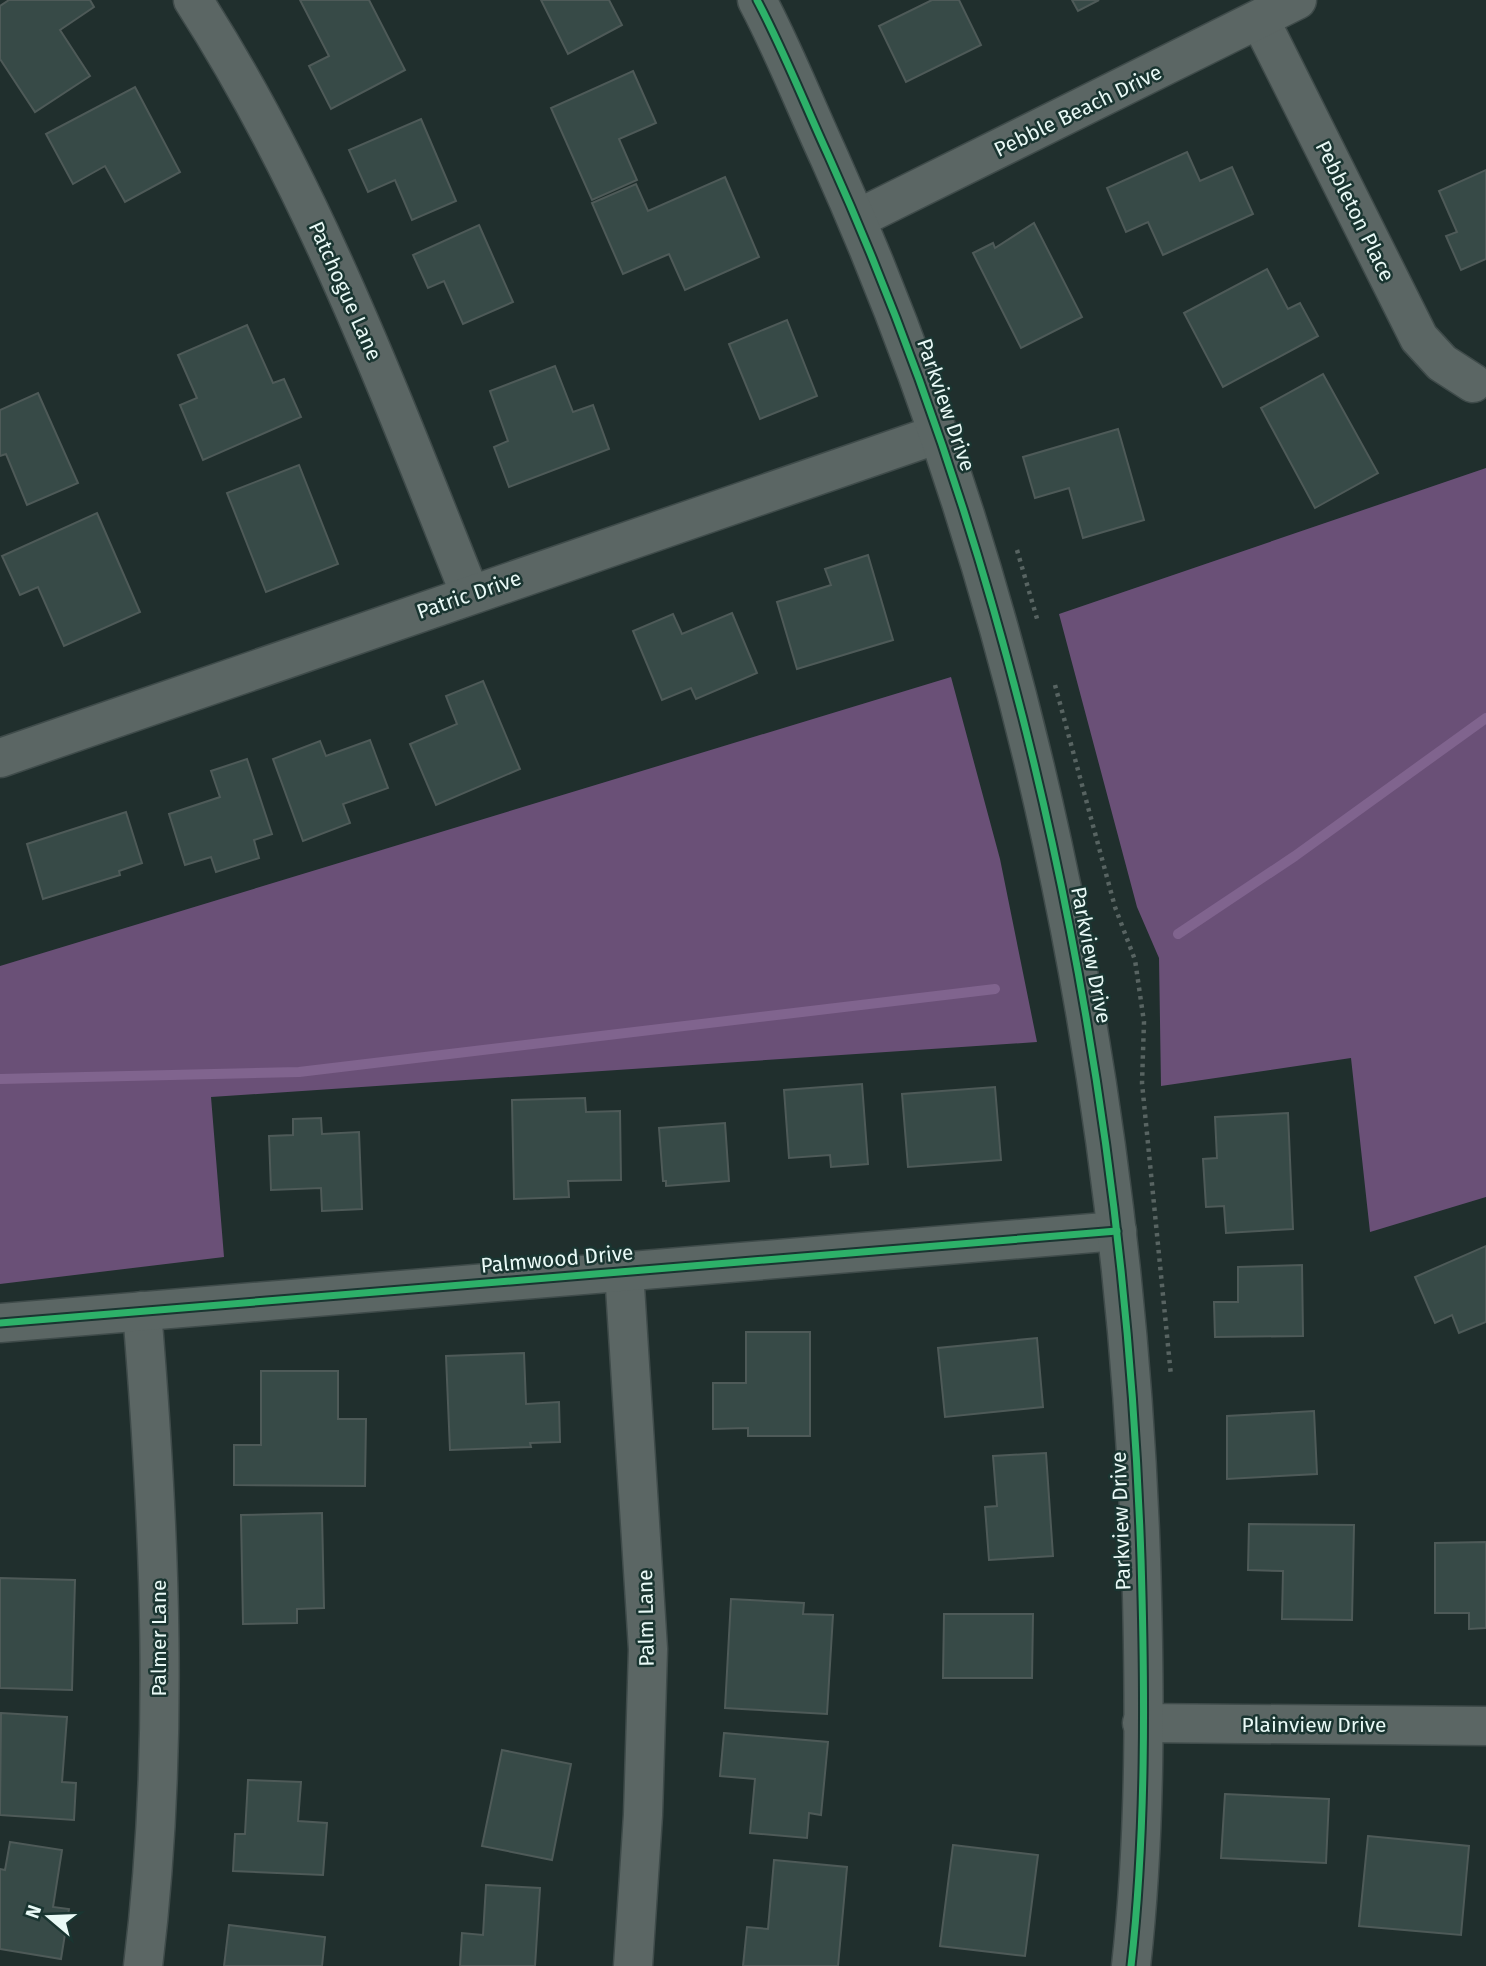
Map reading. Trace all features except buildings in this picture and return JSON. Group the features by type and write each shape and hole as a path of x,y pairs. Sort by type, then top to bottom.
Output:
{"street":[{"name":"Patchogue Lane","path":"194,0 258,113 319,232 369,342 470,594"},
{"name":"Parkview Drive","path":"757,0 857,219 900,324 938,434 1016,695 1069,924 1088,1027 1117,1231 1130,1355 1138,1484 1142,1723 1131,1966"},
{"name":"Pebble Beach Drive","path":"857,219 1297,0"},
{"name":"Pebbleton Place","path":"1260,20 1419,338 1442,363 1473,383"},
{"name":"Patric Drive","path":"4,746 470,594 938,434"},
{"name":"Palmwood Drive","path":"0,1323 1117,1231"},
{"name":"Palm Lane","path":"624,1271 648,1649 643,1815 633,1966"},
{"name":"Palmer Lane","path":"142,1311 155,1470 159,1580 158,1786 153,1880 143,1966"},
{"name":"Plainview Drive","path":"1142,1723 1486,1726"}],"shaded area":[{"path":"1486,468 1486,1197 1370,1232 1351,1058 1161,1086 1159,958 1137,907 1059,614"},
{"path":"951,677 1000,859 1037,1042 211,1097 224,1257 0,1284 0,966"}],"waterway":[{"path":"1178,934 1295,856 1486,718"},
{"path":"0,1079 299,1072 995,989"}],"cycle path":[{"path":"757,0 829,157 898,322 958,492 1009,666 1052,843 1087,1021 1113,1201 1131,1380 1141,1559 1142,1814 1131,1966"},
{"path":"0,1323 1117,1231"}]}
